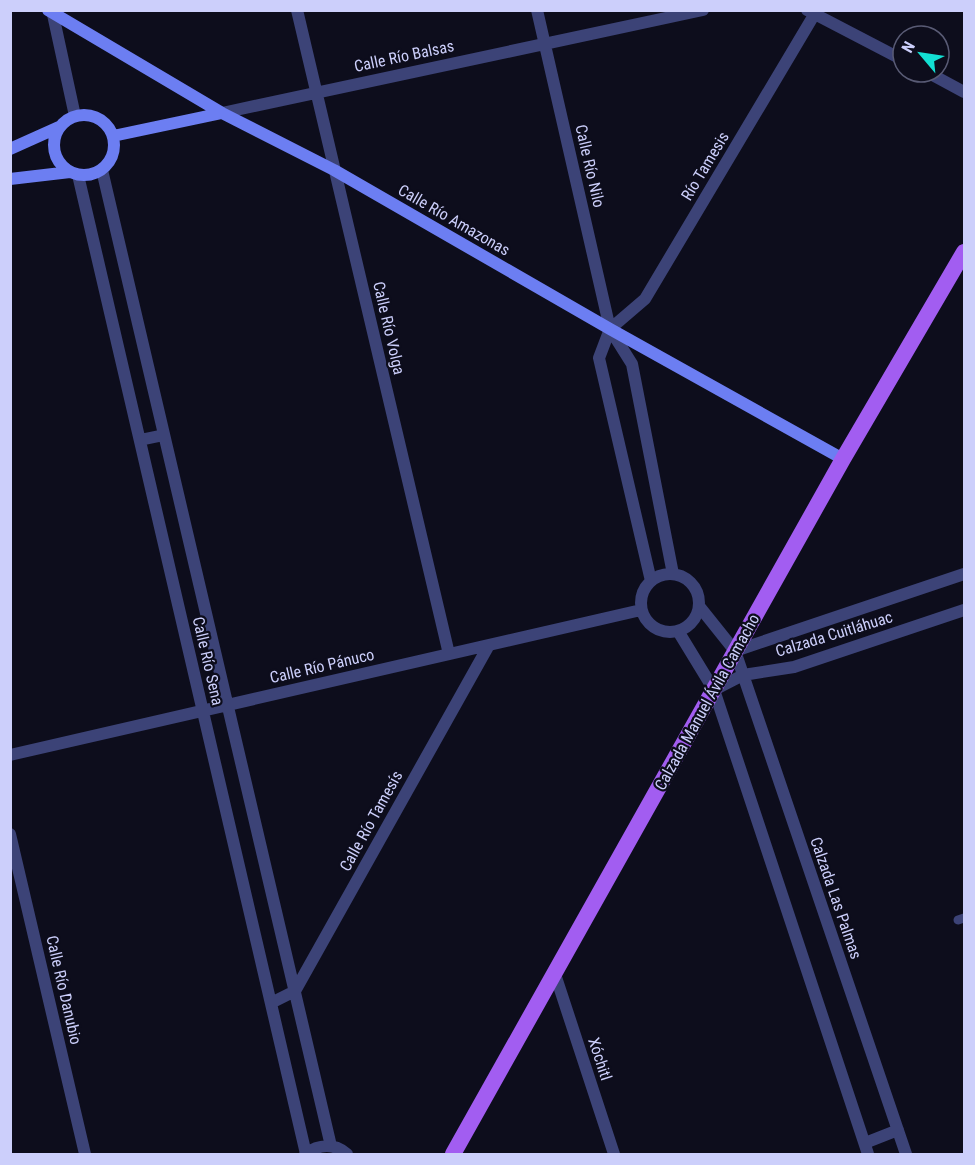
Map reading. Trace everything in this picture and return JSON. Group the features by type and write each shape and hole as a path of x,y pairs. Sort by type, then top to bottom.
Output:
{"main road":[{"name":"Calle Río Amazonas","path":"51,11 222,113 334,170 610,329 843,459"},
{"name":"Calle Río Balsas","path":"113,136 222,113"},
{"path":"10,149 59,127 75,116 84,114 102,121 113,136 112,156 102,170 90,175 10,178"},
{"path":"59,127 53,147 61,166 74,174"},
{"name":"Calzada Manuel Ávila Camacho","path":"453,1155 843,459 964,252"}],"street":[{"name":"Calle Río Volga","path":"297,10 449,654"},
{"name":"Calle Río Nilo","path":"537,10 610,329 632,364 673,574"},
{"name":"Calle Río Balsas","path":"222,113 703,10"},
{"path":"51,11 75,116"},
{"path":"813,12 891,54"},
{"name":"Río Tamesis","path":"610,329 645,299 813,12"},
{"path":"949,84 964,92"},
{"name":"Calle Río Sena","path":"102,170 331,1146"},
{"name":"Calle Río Sena","path":"74,174 140,441 306,1154"},
{"path":"610,329 599,358 651,581"},
{"path":"140,441 164,435"},
{"path":"673,574 689,581 698,597 699,606 692,622 678,631 663,632 649,624 641,610 641,597 651,581 661,575 673,574"},
{"name":"Calzada Cuitláhuac","path":"735,651 964,574"},
{"path":"699,606 735,651"},
{"name":"Calle Río Pánuco","path":"10,755 641,610"},
{"name":"Calzada Cuitláhuac","path":"714,690 743,675 794,667 964,610"},
{"path":"678,631 714,690 866,1149 898,1131"},
{"name":"Calle Río Tamesís","path":"295,991 489,645"},
{"name":"Calzada Las Palmas","path":"735,651 906,1155"},
{"name":"Calle Río Danubio","path":"10,834 85,1155"},
{"name":"Xóchitl","path":"555,974 614,1155"},
{"path":"271,1003 295,991"},
{"path":"306,1154 319,1147 331,1146 347,1155"}]}
